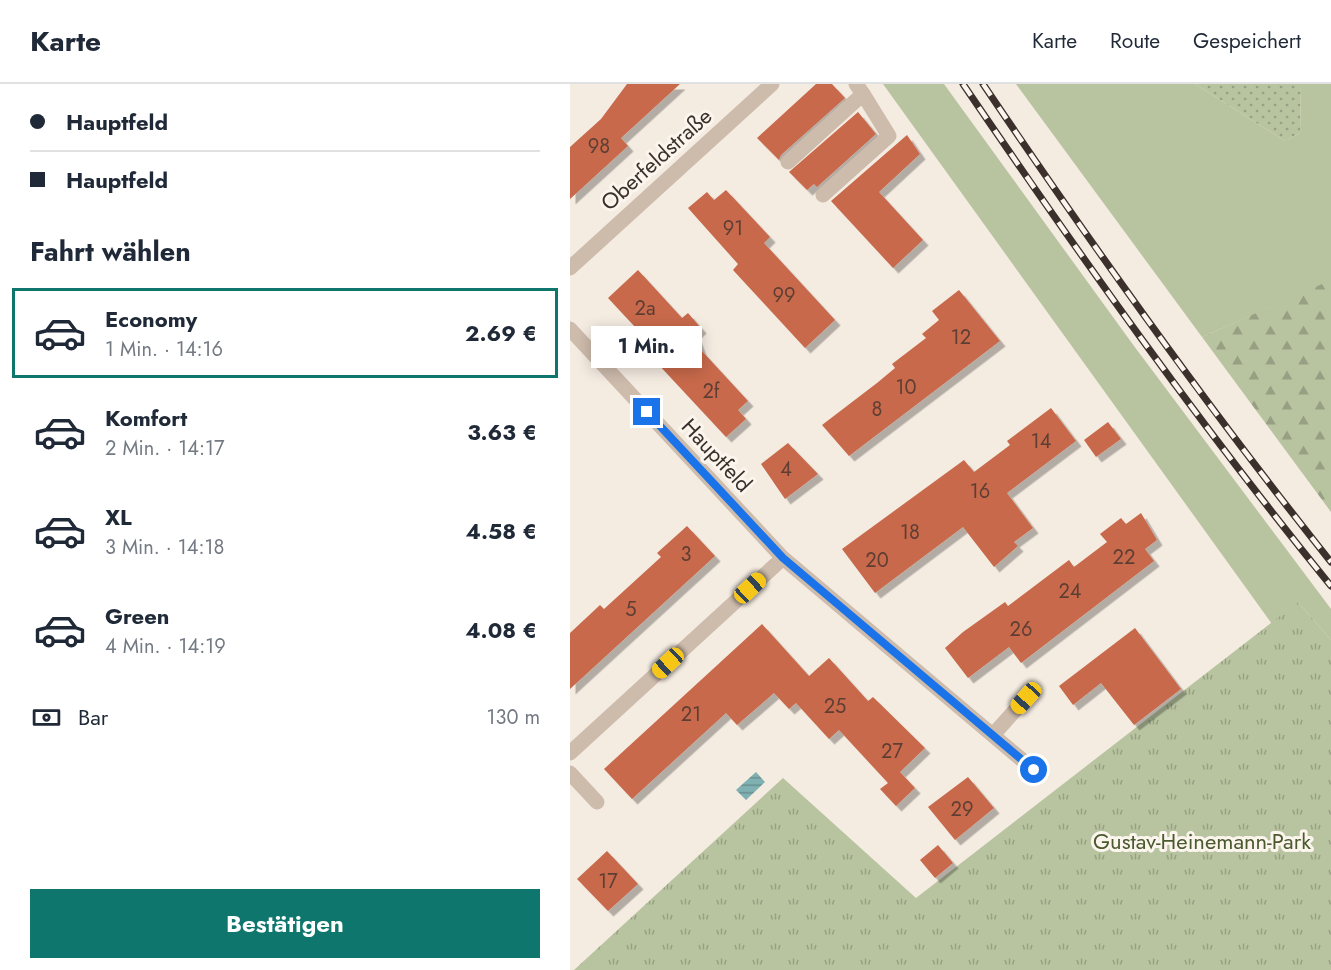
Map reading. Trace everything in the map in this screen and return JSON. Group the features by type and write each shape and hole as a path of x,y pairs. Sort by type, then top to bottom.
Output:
{"street":[{"name":"Oberfeldstraße","path":"570,268 772,84"},
{"path":"788,162 860,89 889,136 823,195"},
{"name":"Hauptfeld","path":"570,329 783,558 1034,770"},
{"path":"570,753 783,558"},
{"path":"993,735 1026,698"},
{"path":"570,773 597,802"}],"green space":[{"path":"883,84 944,84 1134,346 1331,609 1331,640 1298,602 1272,624"},
{"path":"1016,84 1195,84 1285,141 1300,133 1301,84 1331,84 1331,281 1202,337"},
{"path":"1195,84 1301,84 1300,133 1285,141"},
{"path":"1331,280 1331,512 1202,337"},
{"name":"Gustav-Heinemann-Park","path":"1298,602 1331,640 1331,970 574,970 783,778 916,898"}],"water":[{"path":"756,772 765,782 746,800 736,790"}],"building":[{"path":"627,84 680,84 621,138 628,146 570,199 570,147 601,119"},
{"path":"816,84 832,84 845,98 781,155 779,160 757,138"},
{"path":"858,112 876,134 817,187 814,184 807,190 789,172"},
{"path":"907,135 920,154 879,192 923,240 893,268 831,201"},
{"path":"726,190 770,237 764,243 835,320 805,348 733,270 738,264 688,208 707,192 714,200"},
{"path":"638,270 682,318 688,313 701,328 695,334 701,350 748,401 738,410 746,419 726,437 645,350 651,344 608,298"},
{"path":"959,290 1000,341 849,456 822,425 895,368 892,364 926,338 922,334 939,320 932,311"},
{"path":"1051,408 1076,441 1007,493 1033,528 1014,542 1018,546 994,567 963,527 875,593 842,549 964,460 974,472 1010,445 1007,441"},
{"path":"1108,422 1121,439 1096,457 1084,440"},
{"path":"788,443 818,474 785,499 761,464"},
{"path":"1141,513 1157,540 1145,549 1154,561 1021,663 1009,647 968,678 945,648 1005,602 1008,606 1069,560 1074,567 1107,542 1100,534 1121,518 1126,524"},
{"path":"687,526 715,556 570,689 570,633 600,605 604,609 661,557 657,553"},
{"path":"762,624 809,676 829,658 868,701 873,697 925,748 900,772 915,788 896,806 880,789 888,783 839,730 829,739 796,703 789,709 774,693 737,725 726,713 632,799 604,769"},
{"path":"1135,628 1181,689 1134,725 1101,683 1073,705 1059,686"},
{"path":"968,777 994,808 955,840 928,807"},
{"path":"938,845 953,863 935,878 920,860"},
{"path":"607,851 638,884 608,911 577,879"}],"railway":[{"path":"963,84 1051,212 1188,402 1331,586"},
{"path":"983,84 1066,206 1152,326 1331,562"}],"route":[{"path":"647,412 783,558 1034,770"}]}
